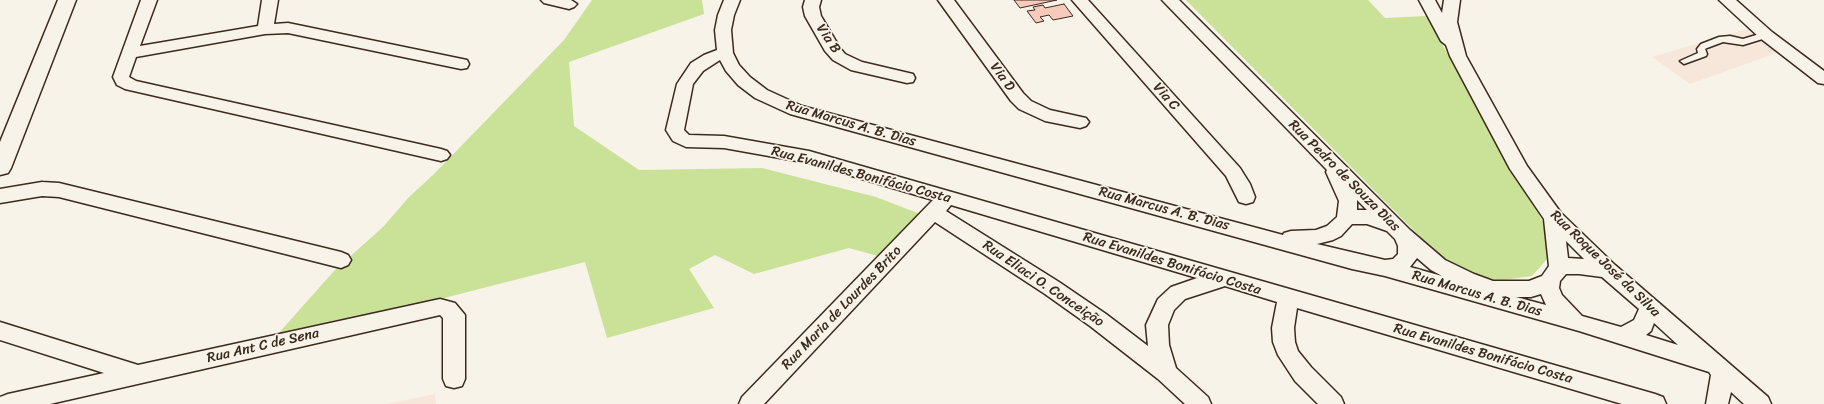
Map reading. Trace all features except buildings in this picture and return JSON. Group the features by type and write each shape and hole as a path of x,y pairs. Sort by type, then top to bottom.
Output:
{"street":[{"path":"149,0 121,78 123,81 441,154"},
{"path":"265,29 270,0"},
{"path":"549,0 568,4"},
{"name":"Via B","path":"813,0 811,7 813,16 838,57 857,66 907,78"},
{"name":"Via D","path":"946,0 1017,97 1025,105 1045,115 1080,122"},
{"name":"Via C","path":"1080,0 1233,172 1241,184 1246,197"},
{"name":"Rua Pedro de Souza Dias","path":"1170,0 1400,233 1438,265 1467,280 1492,289 1531,289 1568,266 1608,270"},
{"name":"Rua Roque José da Silva","path":"1426,0 1519,169 1554,218 1608,270 1760,404"},
{"name":"Rua Roque José da Silva","path":"1452,0 1450,22 1452,38 1458,56"},
{"path":"0,168 70,1"},
{"path":"725,53 723,30 731,1"},
{"path":"1731,3 1766,35 1824,79"},
{"path":"131,52 265,29 288,28 461,64"},
{"name":"Rua Evanildes Bonifácio Costa","path":"725,53 710,58 697,67 685,84 675,130 679,138 686,141 724,142 809,157 940,205 1224,279 1655,404"},
{"name":"Rua Marcus A. B. Dias","path":"725,53 732,67 744,81 761,94 796,110 1352,261 1385,268 1579,323 1719,368"},
{"path":"1329,160 1348,201 1334,238 1336,246 1352,261"},
{"path":"0,196 42,190 59,190 342,260"},
{"name":"Rua Eliaci O. Conceição","path":"940,205 1098,320 1166,373 1200,404"},
{"name":"Rua Maria de Lourdes Brito","path":"750,404 940,205"},
{"path":"1271,238 1316,237 1354,217 1369,217 1386,222 1400,233 1408,246 1408,257 1399,265 1385,268"},
{"path":"1554,218 1555,275 1549,288 1552,297 1558,306 1579,323"},
{"path":"1166,373 1158,345 1157,326 1165,305 1178,293 1200,285 1224,279"},
{"path":"1288,298 1283,328 1284,342 1289,356 1303,374 1333,404"},
{"path":"1622,336 1637,330 1643,325 1650,307"},
{"name":"Rua Ant C de Sena","path":"8,404 427,309 440,308 448,309 454,315 454,379"},
{"path":"0,331 138,375"},
{"path":"1717,404 1719,368"}],"lane":[{"path":"1684,61 1703,54 1700,48 1722,39 1730,38 1744,42 1766,35"}],"shaded area":[{"path":"1750,28 1779,52 1690,84 1652,57"},
{"path":"435,394 436,404 387,404"}],"green space":[{"path":"592,0 702,0 704,14 569,62 574,126 639,170 762,168 876,197 933,219 885,258 849,248 754,274 715,255 689,269 714,308 607,338 585,262 444,298 277,335 335,270 384,226 408,198 434,174 564,40"},
{"path":"1186,0 1368,0 1385,18 1426,16 1547,229 1551,242 1547,259 1532,276 1489,282 1444,261"}]}
